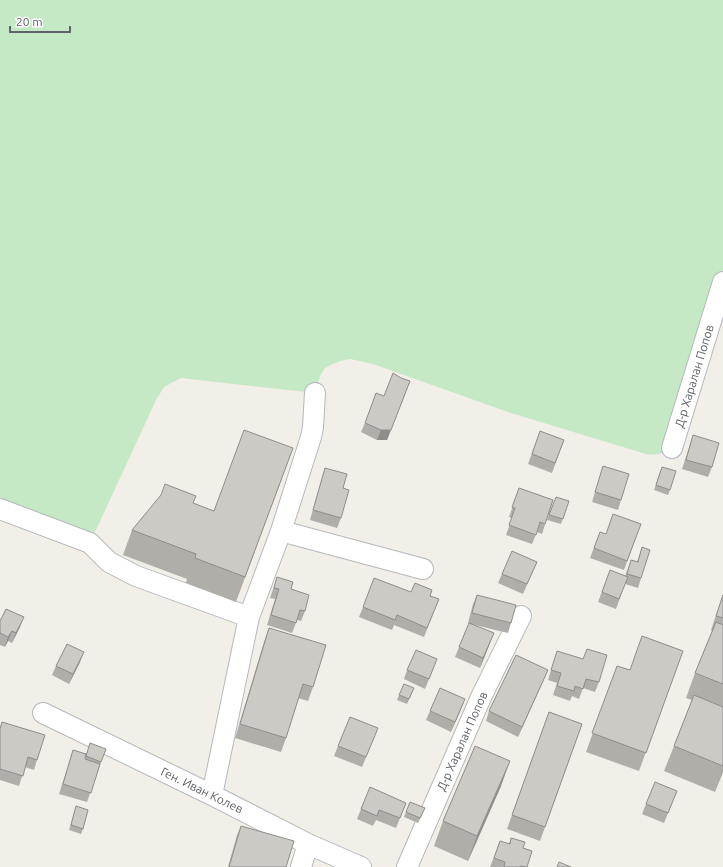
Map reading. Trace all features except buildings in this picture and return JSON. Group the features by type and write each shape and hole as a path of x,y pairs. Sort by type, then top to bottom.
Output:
{"street":[{"name":"Д-р Харалан Попов","path":"672,448 723,282"},
{"path":"212,795 249,617 281,531 311,437 315,393"},
{"path":"0,509 90,542 109,562 136,576 249,617"},
{"path":"281,531 423,570"},
{"name":"Д-р Харалан Попов","path":"407,867 482,695 521,616"},
{"name":"Ген. Иван Колев","path":"43,713 212,795 308,844 361,867"},
{"path":"301,867 308,844"}],"green space":[{"path":"0,0 723,0 723,282 672,448 659,454 646,454 511,413 373,364 350,359 340,361 325,368 320,376 315,393 181,378 164,387 156,400 90,543 0,509"}]}
